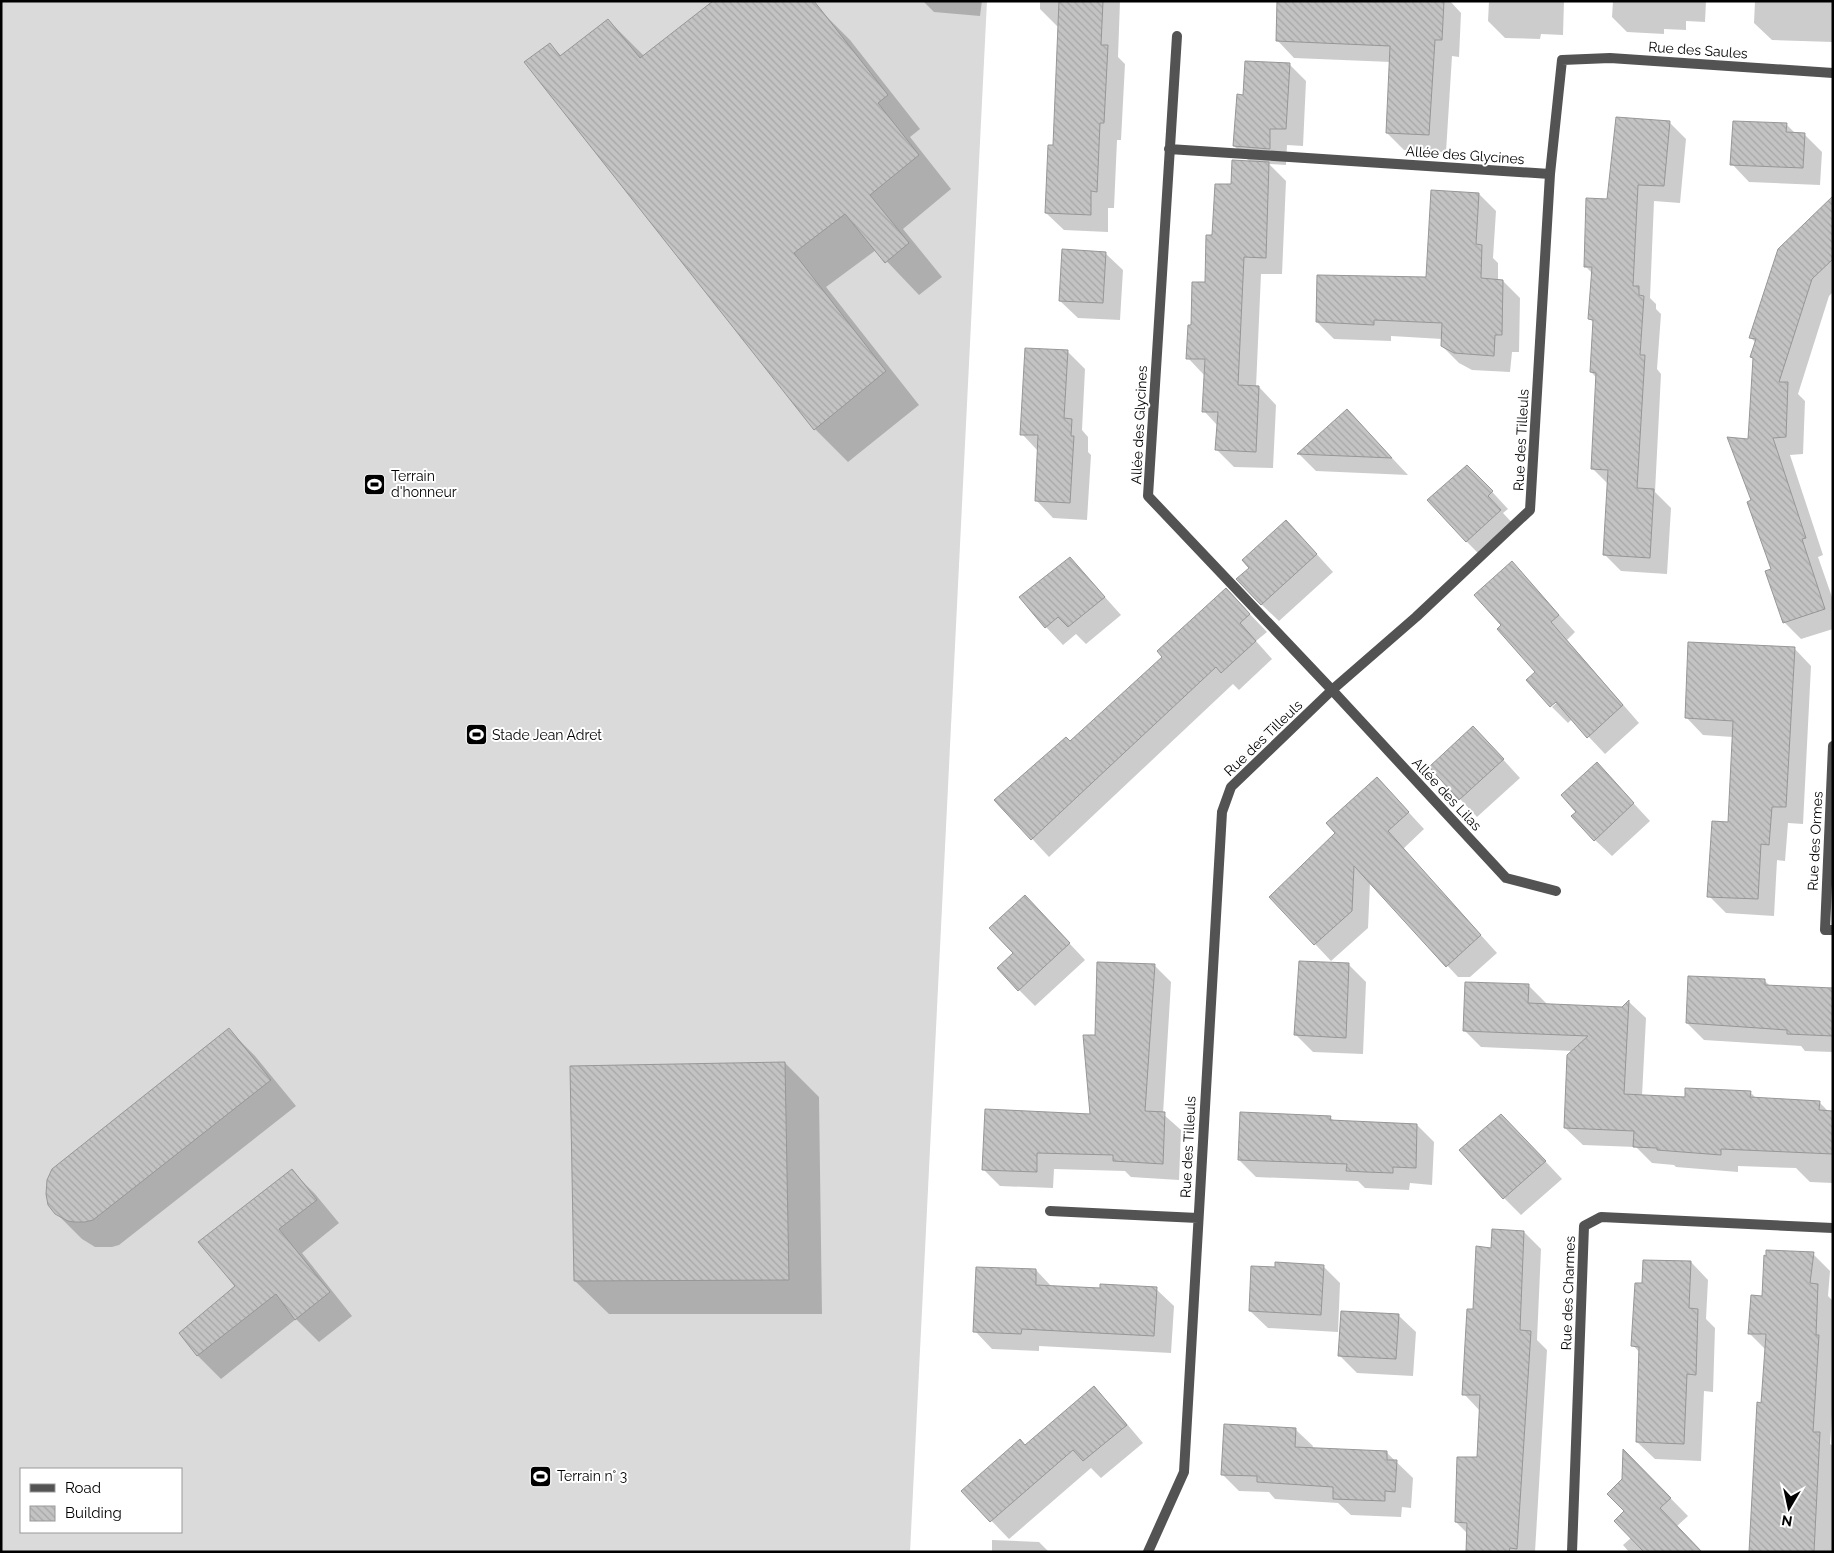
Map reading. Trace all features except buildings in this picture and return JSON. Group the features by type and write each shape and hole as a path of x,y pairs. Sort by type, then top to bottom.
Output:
{"street":[{"name":"Allée des Glycines","path":"1177,36 1148,496 1332,690"},
{"name":"Rue des Saules","path":"1562,60 1610,58 1833,73"},
{"name":"Rue des Tilleuls","path":"1148,1552 1184,1472 1222,812 1231,787 1332,690 1416,617 1530,510 1550,174 1562,60"},
{"name":"Allée des Glycines","path":"1169,149 1550,174"},
{"name":"Allée des Lilas","path":"1332,690 1506,878 1556,891"},
{"name":"Rue des Ormes","path":"1833,746 1824,930 1833,930"},
{"path":"1050,1211 1198,1218"},
{"name":"Rue des Charmes","path":"1572,1552 1584,1226 1601,1217 1833,1228"}],"shaded area":[{"name":"Stade Jean Adret","path":"1,1 987,1 910,1552 1,1552"}],"place":[{"name":"Terrain d'honneur","path":"375,484"},
{"name":"Stade Jean Adret","path":"476,735"},
{"name":"Terrain n° 3","path":"541,1476"}]}
